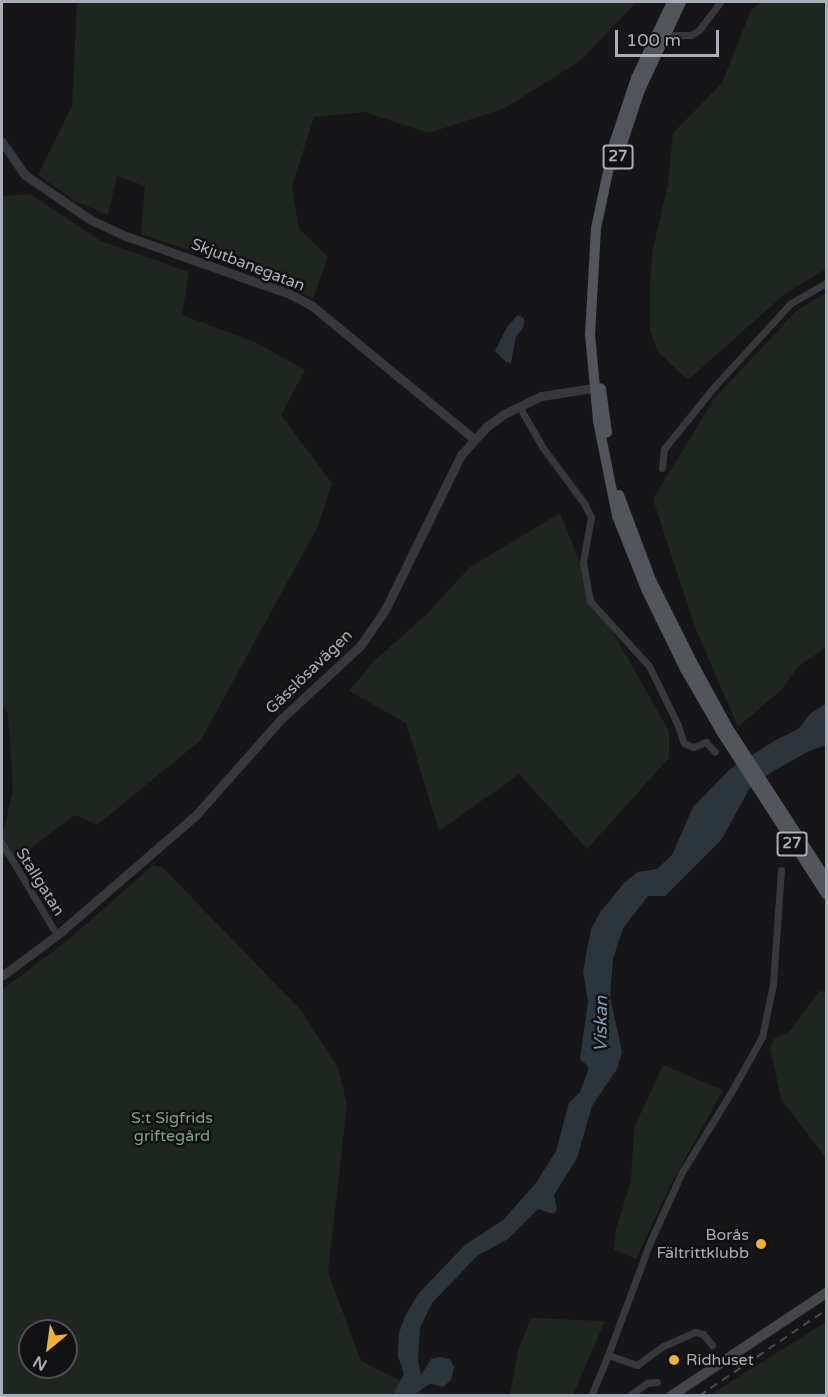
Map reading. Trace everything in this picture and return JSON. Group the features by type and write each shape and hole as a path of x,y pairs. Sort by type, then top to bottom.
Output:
{"main road":[{"name":"27","path":"672,2 636,78 614,144 600,206 590,306 597,387 622,507 651,580 725,730 826,894"},
{"name":"27","path":"597,387 595,292 604,225 618,155 640,90 681,2"},
{"name":"27","path":"763,791 826,879"},
{"path":"671,1395 826,1293"}],"street":[{"path":"665,35 691,35 699,30 720,2"},
{"name":"Skjutbanegatan","path":"2,142 25,175 91,220 123,235 290,294 310,305 474,439"},
{"path":"662,468 664,449 714,388 791,303 826,283"},
{"name":"Gässlösavägen","path":"2,976 57,935 196,815 280,720 369,635 385,610 458,460 486,427 519,406 541,396 597,387"},
{"path":"519,406 543,448 584,503 591,517 583,562 590,601 649,666 677,723 684,743 693,747 706,742 715,752"},
{"name":"Stallgatan","path":"2,843 57,935"},
{"path":"591,1395 650,1242 682,1172 762,1037 773,984 781,870"},
{"path":"608,1354 637,1365 663,1346 695,1332 703,1334 712,1345"},
{"path":"629,1395 647,1383 657,1382"}],"green space":[{"path":"77,2 637,2 580,61 505,108 429,133 365,112 314,117 292,186 299,229 328,257 313,299 276,280 141,234 145,186 117,176 108,215 75,201 38,175 72,106"},
{"path":"762,2 826,2 826,269 786,293 688,380 658,352 650,331 650,281 653,249 668,184 673,133 722,83 751,10"},
{"path":"30,194 101,241 189,272 182,315 255,342 305,370 281,415 332,483 318,526 201,740 97,825 75,815 23,854 2,858 2,831 13,789 8,714 2,706 2,196"},
{"path":"826,293 826,647 798,667 781,690 738,727 695,627 653,499 714,399 796,311"},
{"path":"560,513 596,602 669,731 669,758 587,849 519,774 439,831 406,723 349,691 375,660 426,615 470,567"},
{"name":"S:t Sigfrids griftegård","path":"153,865 163,868 301,1010 338,1068 347,1104 328,1272 361,1361 428,1395 2,1395 2,990 67,941"},
{"path":"819,991 826,992 826,1158 781,1099 770,1047 774,1039 790,1031"},
{"path":"663,1065 723,1090 669,1188 636,1259 614,1250 616,1229 631,1181 634,1128"},
{"path":"531,1318 605,1321 573,1395 510,1395 518,1350"},
{"path":"826,1322 826,1395 710,1395 786,1347"}],"water":[{"path":"518,315 524,318 524,326 516,337 511,363 506,362 495,351 507,327"},
{"name":"Viskan","path":"826,704 826,745 809,751 770,773 749,789 722,839 665,896 648,896 623,928 613,959 610,997 622,1052 617,1069 592,1106 577,1158 554,1195 557,1210 553,1214 538,1209 508,1239 477,1256 432,1303 420,1328 418,1361 421,1375 431,1359 440,1357 450,1359 454,1367 451,1380 443,1387 430,1384 413,1395 392,1396 404,1374 398,1356 399,1333 406,1314 419,1293 465,1245 503,1220 536,1183 556,1151 569,1103 580,1092 588,1071 588,1066 580,1059 588,1002 583,971 591,929 601,911 625,882 638,872 657,869 672,855 693,807 730,769 798,729 811,713"}],"railway":[{"path":"699,1396 826,1310"}],"place":[{"name":"Borås Fältrittklubb","path":"761,1244"},
{"name":"Ridhuset","path":"674,1360"}]}
